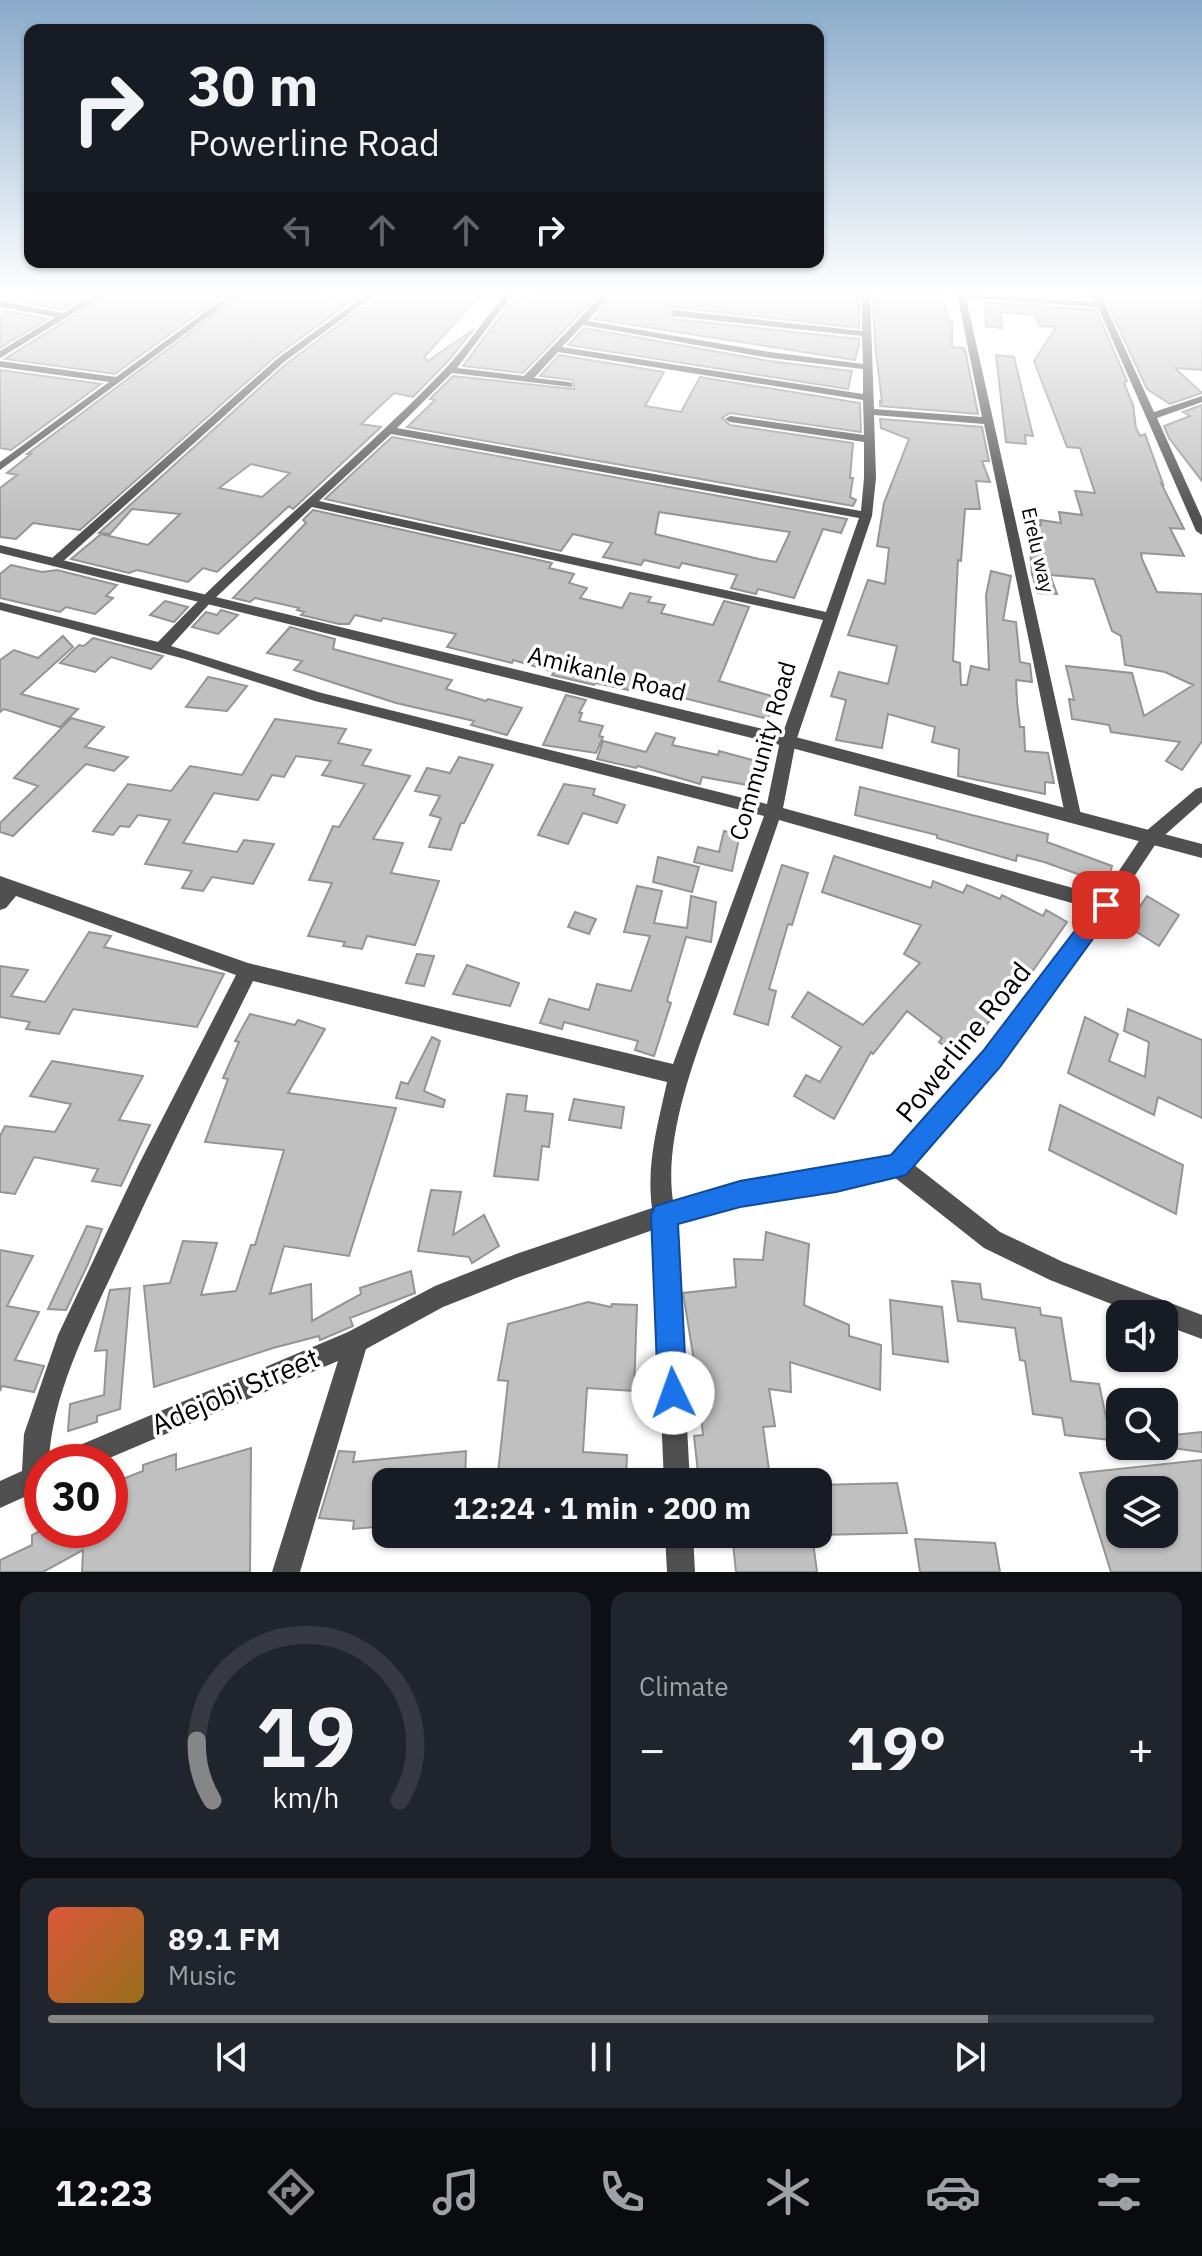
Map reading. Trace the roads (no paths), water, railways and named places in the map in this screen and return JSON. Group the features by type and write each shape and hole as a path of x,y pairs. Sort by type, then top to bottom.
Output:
{"street":[{"path":"25,367 118,380"},
{"path":"0,467 6,458 135,367"},
{"path":"55,562 273,367"},
{"path":"161,648 206,599 452,367"},
{"path":"528,378 538,367"},
{"path":"658,367 868,405 988,421"},
{"name":"Community Road","path":"676,1468 660,1187 662,1152 679,1075 774,812 788,741 866,516 870,478 866,367"},
{"name":"Erelu way","path":"977,367 1073,815"},
{"path":"1129,367 1202,531"},
{"path":"450,370 569,385"},
{"path":"1151,417 1202,399"},
{"path":"730,419 868,439"},
{"path":"389,430 866,516"},
{"path":"310,503 830,617"},
{"name":"Amikanle Road","path":"0,549 788,741 1202,851"},
{"path":"0,606 161,648 315,696 774,812 1106,905"},
{"name":"Powerline Road","path":"897,1166 991,1059 1106,905 1151,837 1202,793"},
{"path":"4,891 248,971 679,1075"},
{"path":"37,1444 37,1434 67,1344 147,1172 248,971"},
{"path":"286,1572 356,1341 435,1298 516,1266 664,1215 740,1194 897,1166 946,1207 1001,1245 1058,1272 1202,1327"},
{"name":"Adejobi Street","path":"111,1444 356,1341"},
{"path":"0,1495 24,1483"},
{"path":"680,1548 681,1572"}]}
